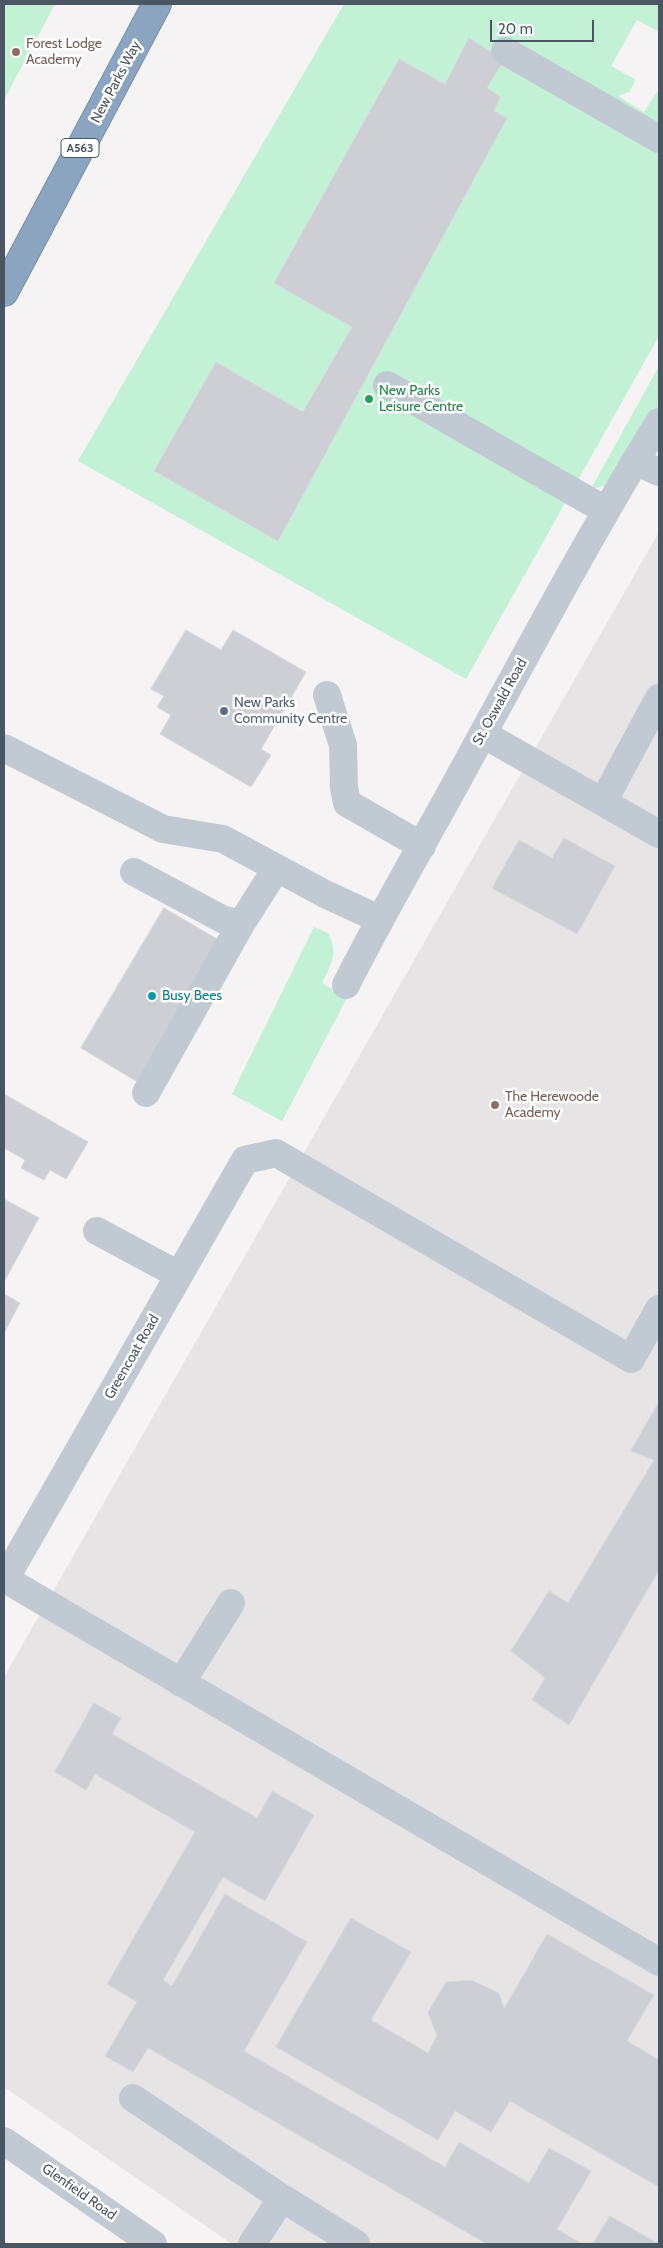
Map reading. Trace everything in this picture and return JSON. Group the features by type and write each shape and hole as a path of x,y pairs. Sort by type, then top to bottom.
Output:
{"highway":[{"name":"New Parks Way","path":"4,292 157,4"}],"street":[{"path":"505,51 659,139"},
{"path":"387,385 605,510"},
{"name":"St. Oswald Road","path":"346,986 379,919 422,846 605,510 647,467 659,422"},
{"path":"327,695 342,745 344,788 347,803 422,846"},
{"path":"603,802 659,698"},
{"path":"483,734 659,834"},
{"path":"4,748 163,829 223,840 276,869 379,919"},
{"path":"146,1093 242,924 276,869"},
{"path":"134,872 224,920 242,924"},
{"name":"Greencoat Road","path":"4,1580 245,1160 276,1153 631,1359 659,1309"},
{"path":"97,1231 178,1275"},
{"path":"4,1580 659,1962"},
{"path":"181,1683 231,1603"},
{"path":"133,2098 282,2198 356,2244"},
{"name":"Glenfield Road","path":"4,2140 154,2244"},
{"path":"252,2244 282,2198"}],"shaded area":[{"name":"The Herewoode Academy","path":"659,532 659,2244 232,2244 4,2087 4,1677"}],"green space":[{"name":"Forest Lodge Academy","path":"4,4 55,4 4,100"},
{"name":"New Parks Leisure Centre","path":"344,4 659,4 659,32 637,20 611,66 636,80 629,92 618,96 644,112 657,92 659,93 659,336 466,679 78,461"},
{"path":"659,366 659,405 612,484 591,489"},
{"path":"314,927 328,933 333,946 331,964 322,983 347,998 282,1121 232,1094"}],"building":[{"path":"469,38 504,60 487,88 500,97 494,111 507,118 278,541 154,471 216,362 303,412 352,327 274,283 399,59 445,84"},
{"name":"New Parks Community Centre","path":"186,630 221,650 233,630 306,672 261,749 271,755 251,787 160,734 171,715 157,707 164,696 151,689"},
{"path":"564,838 615,866 577,934 492,888 519,840 552,858"},
{"name":"Busy Bees","path":"164,908 224,943 141,1084 81,1048"},
{"path":"4,1094 88,1142 66,1179 50,1170 44,1180 21,1168 25,1160 4,1148"},
{"path":"4,1199 39,1218 4,1282"},
{"path":"4,1294 20,1303 4,1333"},
{"path":"659,1402 659,1570 569,1725 532,1700 545,1678 511,1651 549,1591 568,1603 654,1460 631,1451"},
{"path":"94,1703 121,1718 112,1734 257,1818 272,1791 314,1815 265,1901 223,1877 163,1980 172,1986 225,1894 307,1942 244,2051 445,2167 459,2142 529,2183 549,2148 591,2171 557,2229 582,2244 487,2244 148,2048 133,2072 105,2056 137,2002 107,1984 195,1832 95,1774 86,1790 55,1772"},
{"path":"351,1918 411,1952 371,2020 428,2053 437,2036 428,2012 446,1982 471,1980 499,1993 504,2009 547,1934 654,1995 627,2041 659,2060 659,2187 510,2101 491,2132 455,2111 438,2140 276,2047"},
{"path":"610,2216 659,2244 593,2244"}],"place":[{"name":"Forest Lodge Academy","path":"16,52"},
{"name":"New Parks Leisure Centre","path":"369,399"},
{"name":"New Parks Community Centre","path":"224,711"},
{"name":"Busy Bees","path":"152,996"},
{"name":"The Herewoode Academy","path":"495,1105"}]}
